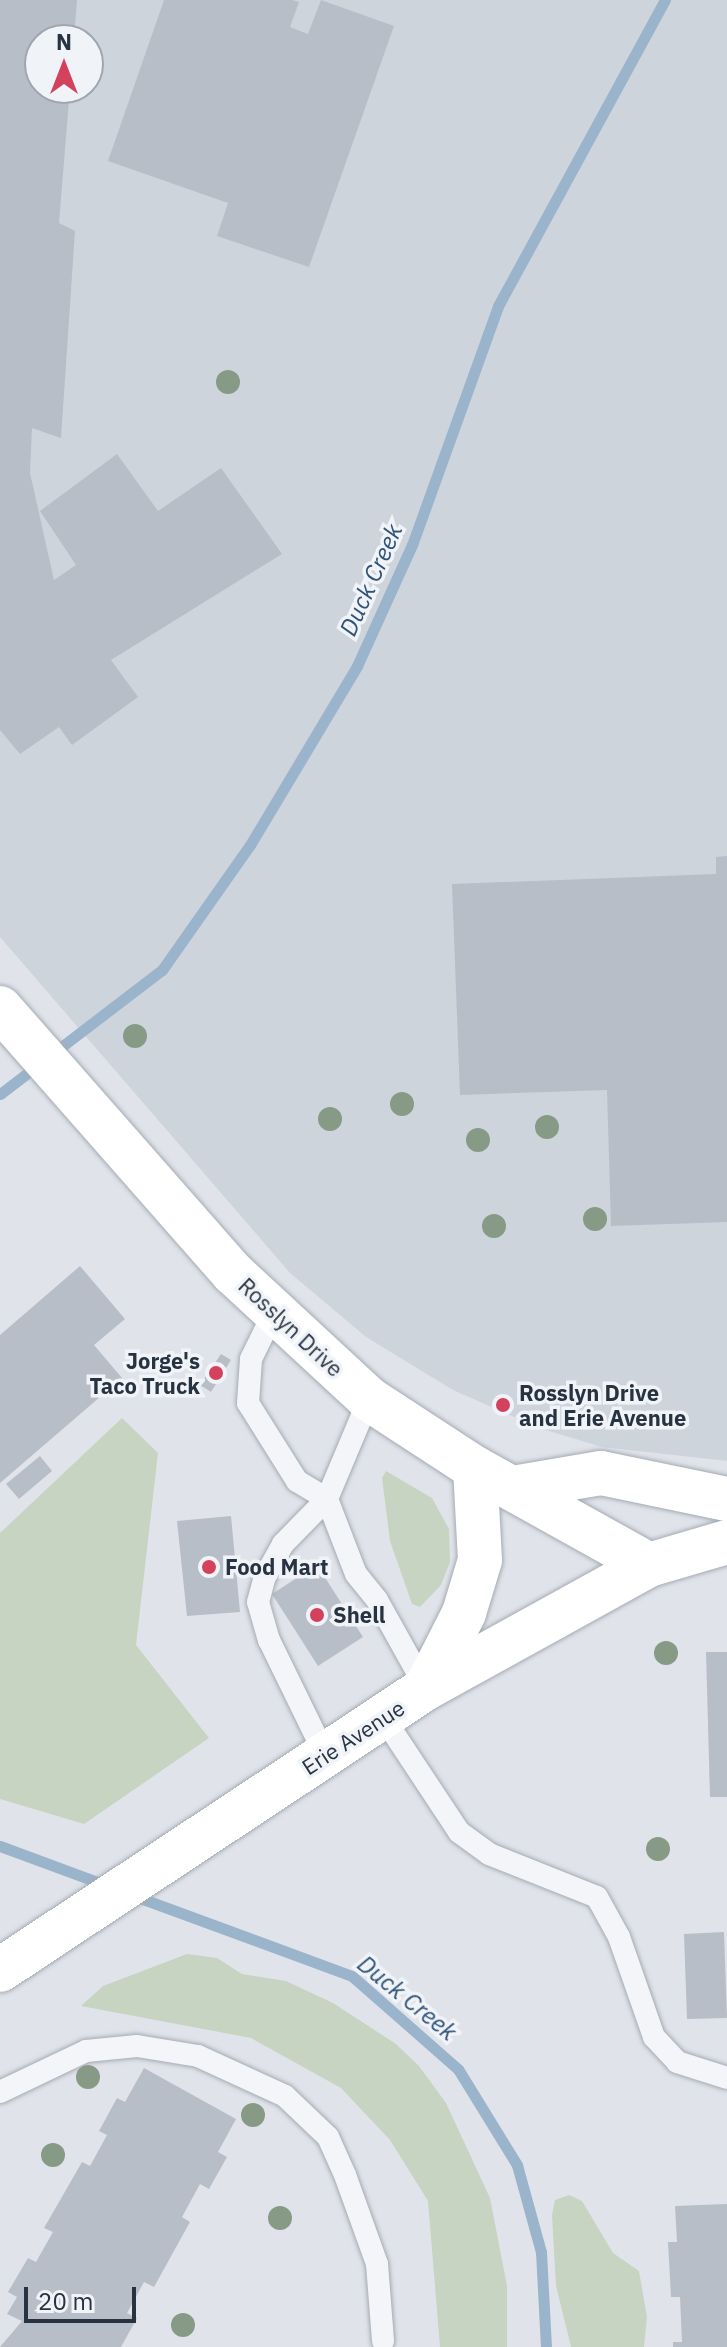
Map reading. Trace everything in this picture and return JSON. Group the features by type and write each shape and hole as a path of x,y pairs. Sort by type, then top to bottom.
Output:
{"street":[{"name":"Rosslyn Drive","path":"8,1017 229,1269 369,1399 475,1468 649,1565"},
{"path":"426,1688 464,1613 480,1560 475,1468"},
{"path":"513,1488 601,1473 727,1499"},
{"name":"Erie Avenue","path":"0,1970 426,1688 649,1565 727,1542"}],"lane":[{"path":"274,1312 251,1359 248,1403 297,1481 327,1499 356,1574 426,1688"},
{"path":"325,1755 269,1640 258,1602 265,1576 283,1544 327,1499 369,1399"},
{"path":"383,1717 459,1832 489,1854 597,1897 619,1937 654,2037 677,2062 727,2078"},
{"path":"0,2092 86,2051 137,2046 198,2056 285,2096 328,2137 345,2175 377,2264 383,2341"}],"shaded area":[{"path":"0,0 727,0 727,1461 602,1447 539,1428 453,1390 366,1337 290,1273 0,937"}],"green space":[{"path":"122,1418 158,1453 136,1645 209,1738 84,1824 0,1799 0,1533"},
{"path":"386,1471 432,1498 449,1529 450,1562 441,1585 420,1607 412,1604 390,1541 382,1478"},
{"path":"187,1954 217,1958 242,1974 286,1981 333,2003 396,2044 419,2066 446,2103 490,2198 507,2286 507,2347 440,2347 428,2201 390,2140 341,2088 251,2038 81,2006 103,1986"},
{"path":"569,2195 582,2201 613,2253 639,2271 647,2317 644,2347 571,2347 556,2286 552,2215 555,2200"}],"building":[{"path":"0,0 77,0 75,24 24,24 24,104 69,104 59,223 75,231 61,438 32,428 30,473 54,580 76,565 40,511 117,454 158,511 221,468 282,554 111,660 138,697 72,745 59,727 20,754 0,730"},
{"path":"164,0 292,0 299,2 290,27 308,34 321,0 394,26 309,267 217,236 228,203 108,161"},
{"path":"727,856 727,1222 611,1226 607,1090 460,1095 452,884 716,874 716,857"},
{"path":"80,1266 125,1319 94,1345 122,1378 0,1483 0,1335"},
{"name":"Jorge's Taco Truck","path":"221,1354 231,1360 211,1392 200,1385"},
{"path":"40,1456 52,1471 19,1499 6,1484"},
{"name":"Food Mart","path":"231,1516 240,1612 187,1616 177,1521"},
{"name":"Shell","path":"317,1565 363,1637 318,1666 272,1594"},
{"path":"706,1652 727,1652 727,1797 710,1797"},
{"path":"724,1932 727,2018 687,2019 684,1934"},
{"path":"144,2068 236,2119 218,2152 227,2157 209,2189 200,2184 182,2217 190,2222 154,2287 144,2282 127,2313 137,2318 121,2347 0,2347 22,2321 7,2314 17,2297 8,2292 28,2258 36,2262 53,2232 44,2228 82,2162 90,2166 107,2135 99,2131 117,2098 125,2102"},
{"path":"727,2204 727,2347 673,2347 673,2342 682,2342 680,2297 671,2297 668,2242 677,2242 675,2206"}],"waterway":[{"name":"Duck Creek","path":"52,1054 162,970 250,845 357,666 412,545 498,306 665,0"},
{"name":"Duck Creek","path":"0,1094 38,1065"},
{"name":"Duck Creek","path":"0,1846 108,1886"},
{"name":"Duck Creek","path":"132,1895 352,1976 458,2069 517,2165 541,2252 546,2347"}],"place":[{"name":"Jorge's Taco Truck","path":"216,1373"},
{"name":"Rosslyn Drive and Erie Avenue","path":"503,1405"},
{"name":"Food Mart","path":"209,1567"},
{"name":"Shell","path":"317,1615"}]}
